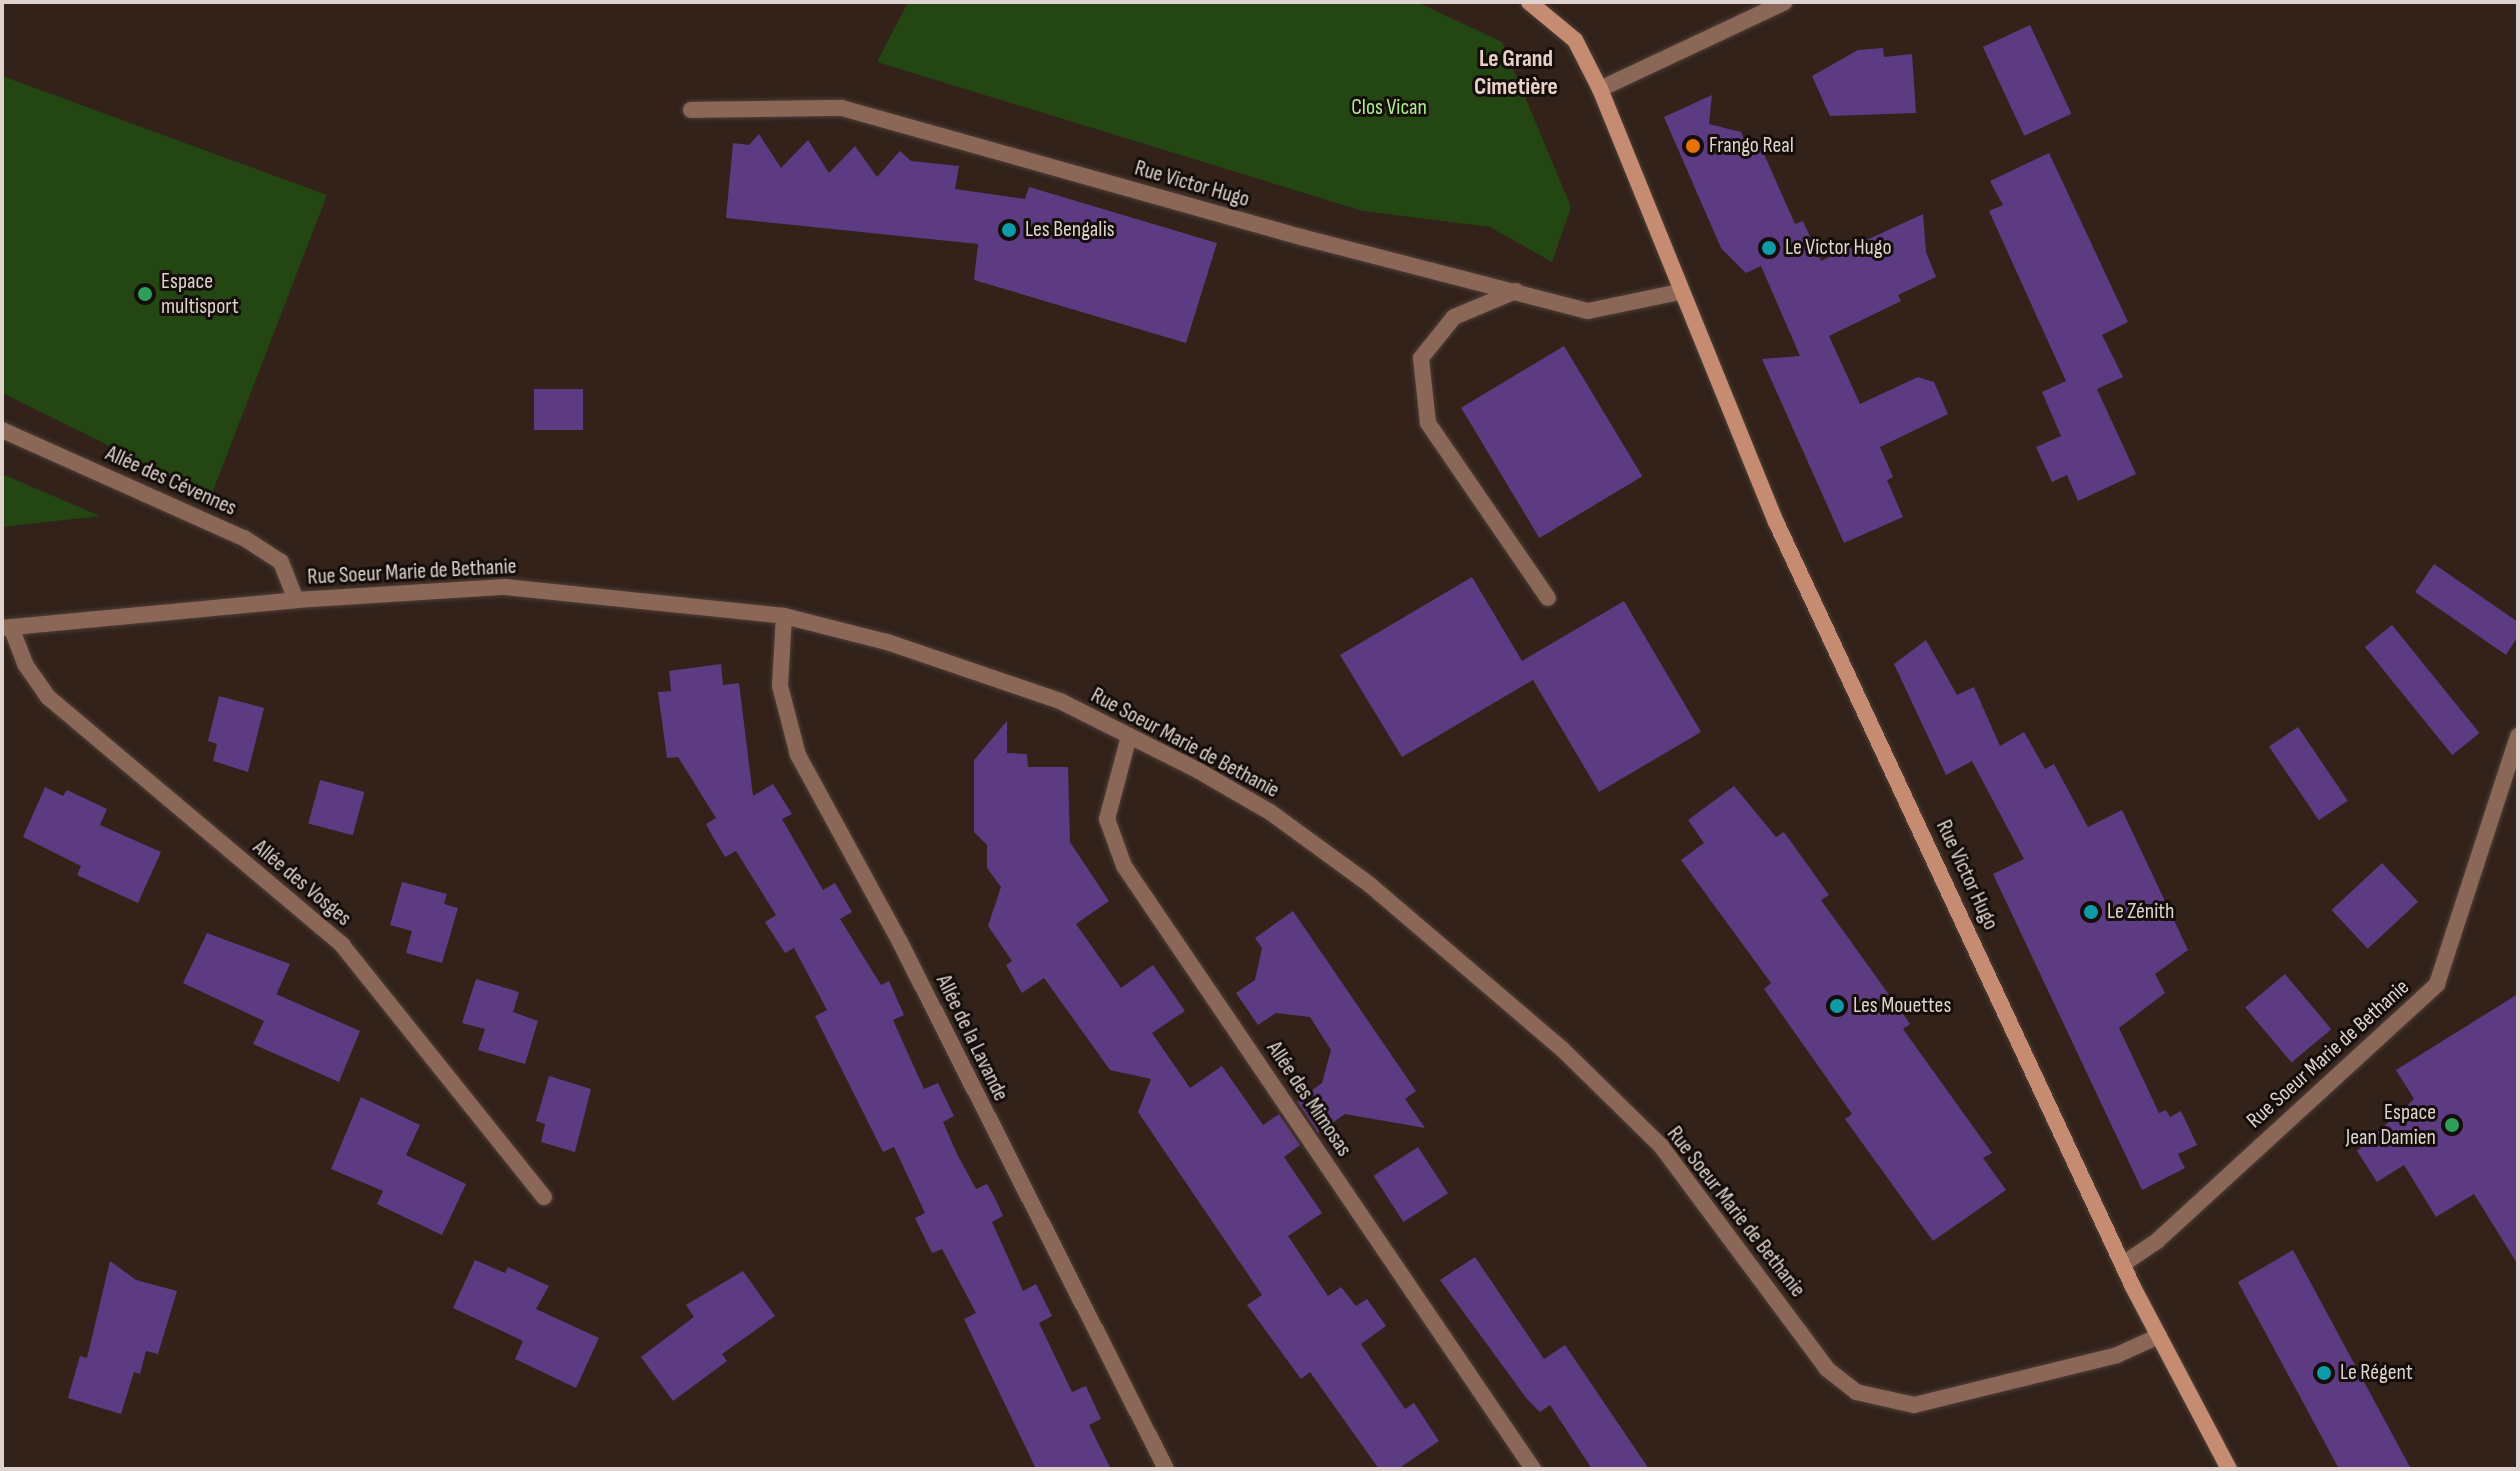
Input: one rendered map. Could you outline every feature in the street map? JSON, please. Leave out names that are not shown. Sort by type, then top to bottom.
[{"type":"main road","name":"Rue Victor Hugo","points":[[1530,2],[1575,40],[1600,89],[1776,522],[2123,1264],[2229,1469]]},
{"type":"street","points":[[1600,89],[1785,2]]},
{"type":"street","name":"Rue Victor Hugo","points":[[691,110],[842,108],[1315,241],[1588,311],[1680,292]]},
{"type":"street","points":[[1516,291],[1454,317],[1421,358],[1428,423],[1548,598]]},
{"type":"street","name":"Allée des Cévennes","points":[[2,430],[244,538],[281,562],[296,600]]},
{"type":"street","name":"Rue Soeur Marie de Bethanie","points":[[7,627],[296,600],[505,587],[784,616],[987,676],[1060,701],[1270,812],[1370,885],[1562,1049],[1661,1146],[1827,1369],[1856,1392],[1914,1405],[2117,1355],[2159,1336]]},
{"type":"street","name":"Allée de la Lavande","points":[[784,616],[780,686],[798,755],[900,942],[1166,1469]]},
{"type":"street","name":"Allée des Vosges","points":[[7,627],[25,664],[48,697],[342,945],[544,1197]]},
{"type":"street","name":"Allée des Mimosas","points":[[1129,736],[1107,819],[1124,866],[1533,1469]]},
{"type":"street","name":"Rue Soeur Marie de Bethanie","points":[[2123,1264],[2157,1241],[2437,984],[2518,736]]},
{"type":"green space","name":"Clos Vican","points":[[908,2],[1417,2],[1502,42],[1571,207],[1552,262],[1490,227],[1363,211],[877,62]]},
{"type":"green space","name":"Espace multisport","points":[[2,76],[327,195],[211,496],[2,393]]},
{"type":"green space","points":[[2,474],[100,516],[2,527]]},
{"type":"building","points":[[2030,25],[2071,114],[2024,136],[1983,47]]},
{"type":"building","points":[[1883,48],[1884,57],[1912,54],[1916,113],[1830,116],[1812,76],[1858,50]]},
{"type":"building","points":[[1712,95],[1709,124],[1741,132],[1749,150],[1760,145],[1795,224],[1803,221],[1821,261],[1923,214],[1926,252],[1936,277],[1898,295],[1901,301],[1829,336],[1860,404],[1918,377],[1934,382],[1948,414],[1880,447],[1893,477],[1887,480],[1903,517],[1844,543],[1762,359],[1800,356],[1761,266],[1746,273],[1721,248],[1664,117]]},
{"type":"building","name":"Les Bengalis","points":[[759,134],[781,168],[808,140],[829,173],[855,146],[877,177],[900,151],[911,161],[959,166],[955,189],[1025,199],[1029,187],[1217,243],[1186,343],[974,280],[978,244],[726,218],[733,143],[749,145]]},
{"type":"building","points":[[2049,153],[2128,322],[2102,335],[2123,377],[2097,389],[2136,474],[2078,501],[2067,475],[2052,482],[2036,447],[2061,436],[2042,392],[2066,381],[1989,211],[2003,205],[1990,181]]},
{"type":"building","points":[[1564,346],[1642,476],[1539,538],[1461,408]]},
{"type":"building","points":[[534,389],[583,389],[583,430],[534,430]]},
{"type":"building","points":[[2434,564],[2518,622],[2518,636],[2506,655],[2415,592]]},
{"type":"building","points":[[1472,577],[1522,661],[1624,601],[1701,732],[1599,792],[1533,680],[1402,757],[1340,655]]},
{"type":"building","points":[[2392,625],[2479,733],[2452,755],[2365,647]]},
{"type":"building","points":[[1926,640],[1957,695],[1974,687],[2000,746],[2024,732],[2045,769],[2054,764],[2088,827],[2122,810],[2188,950],[2155,974],[2165,993],[2119,1028],[2159,1113],[2166,1110],[2170,1117],[2181,1111],[2197,1145],[2178,1154],[2185,1168],[2142,1190],[1993,874],[2024,859],[1972,761],[1946,775],[1894,664]]},
{"type":"building","points":[[721,664],[723,685],[739,683],[753,796],[773,784],[792,814],[782,819],[823,890],[835,883],[852,912],[840,919],[881,985],[889,981],[904,1015],[893,1020],[924,1089],[938,1083],[954,1116],[943,1122],[957,1154],[976,1189],[987,1184],[996,1200],[1003,1216],[992,1222],[1023,1291],[1036,1284],[1052,1316],[1039,1323],[1072,1392],[1086,1386],[1101,1419],[1089,1425],[1111,1469],[1036,1469],[964,1319],[976,1313],[942,1249],[932,1253],[915,1218],[925,1213],[894,1147],[883,1152],[815,1016],[827,1010],[794,948],[785,953],[765,922],[776,915],[736,851],[725,857],[713,837],[706,824],[716,818],[678,757],[667,758],[658,692],[671,691],[669,671]]},
{"type":"building","points":[[219,696],[264,708],[248,772],[213,761],[217,744],[208,741]]},
{"type":"building","points":[[1007,721],[1007,753],[1027,754],[1028,767],[1068,767],[1070,842],[1109,901],[1076,924],[1121,988],[1153,965],[1185,1011],[1152,1033],[1190,1088],[1222,1066],[1263,1125],[1279,1114],[1300,1145],[1284,1157],[1322,1213],[1288,1236],[1328,1296],[1341,1287],[1356,1306],[1367,1299],[1386,1326],[1361,1344],[1405,1409],[1414,1403],[1439,1441],[1398,1469],[1379,1469],[1310,1372],[1301,1379],[1247,1305],[1262,1295],[1138,1112],[1151,1079],[1110,1070],[1044,978],[1022,993],[1006,965],[1012,961],[988,926],[1001,887],[987,868],[987,845],[974,832],[974,760]]},
{"type":"building","points":[[2298,727],[2348,801],[2319,820],[2269,747]]},
{"type":"building","points":[[320,780],[364,792],[353,835],[308,823]]},
{"type":"building","name":"Les Mouettes","points":[[1734,786],[1776,837],[1784,832],[1829,895],[1821,900],[1910,1024],[1903,1029],[1992,1153],[1983,1158],[2006,1190],[1933,1241],[1845,1119],[1852,1114],[1764,989],[1771,983],[1681,860],[1704,843],[1688,820]]},
{"type":"building","points":[[45,787],[63,796],[67,790],[107,809],[100,825],[161,852],[138,903],[77,875],[81,866],[23,837]]},
{"type":"building","points":[[2382,863],[2418,902],[2368,949],[2332,910]]},
{"type":"building","points":[[402,882],[447,894],[444,904],[458,908],[442,963],[406,953],[412,931],[390,925]]},
{"type":"building","points":[[1293,911],[1416,1091],[1405,1099],[1425,1128],[1345,1114],[1318,1133],[1297,1101],[1322,1083],[1331,1050],[1310,1017],[1276,1013],[1258,1025],[1236,993],[1255,980],[1262,948],[1255,938]]},
{"type":"building","points":[[207,933],[290,964],[276,994],[360,1031],[339,1082],[253,1044],[264,1021],[183,983]]},
{"type":"building","points":[[2285,974],[2331,1029],[2291,1063],[2245,1007]]},
{"type":"building","points":[[476,979],[519,992],[513,1012],[538,1021],[525,1064],[478,1050],[485,1029],[462,1023]]},
{"type":"building","name":"Espace Jean Damien","points":[[2518,994],[2518,1265],[2474,1194],[2436,1217],[2404,1165],[2377,1182],[2357,1151],[2414,1099],[2396,1070]]},
{"type":"building","points":[[549,1076],[591,1089],[575,1152],[541,1142],[545,1124],[536,1121]]},
{"type":"building","points":[[361,1097],[420,1125],[406,1155],[466,1184],[442,1235],[377,1204],[383,1191],[331,1169]]},
{"type":"building","points":[[1418,1147],[1448,1193],[1404,1222],[1374,1176]]},
{"type":"building","name":"Le Régent","points":[[2293,1250],[2411,1469],[2339,1469],[2238,1282]]},
{"type":"building","points":[[1475,1257],[1544,1359],[1565,1345],[1649,1469],[1592,1469],[1550,1405],[1540,1412],[1527,1399],[1440,1280]]},
{"type":"building","points":[[475,1260],[505,1273],[508,1267],[549,1286],[536,1309],[599,1338],[576,1388],[515,1359],[523,1341],[453,1308]]},
{"type":"building","points":[[110,1261],[136,1280],[177,1291],[158,1354],[146,1351],[140,1374],[134,1372],[121,1414],[68,1398],[80,1356],[87,1358]]},
{"type":"building","points":[[743,1271],[775,1316],[722,1354],[727,1361],[673,1401],[641,1357],[694,1317],[686,1305]]},
{"type":"place","name":"Frango Real","points":[[1693,146]]},
{"type":"place","name":"Les Bengalis","points":[[1009,230]]},
{"type":"place","name":"Le Victor Hugo","points":[[1769,248]]},
{"type":"place","name":"Espace multisport","points":[[145,294]]},
{"type":"place","name":"Le Zénith","points":[[2091,912]]},
{"type":"place","name":"Les Mouettes","points":[[1837,1006]]},
{"type":"place","name":"Espace Jean Damien","points":[[2452,1125]]},
{"type":"place","name":"Le Régent","points":[[2324,1373]]},
{"type":"district","name":"Le Grand Cimetière","points":[[1516,73]]}]
